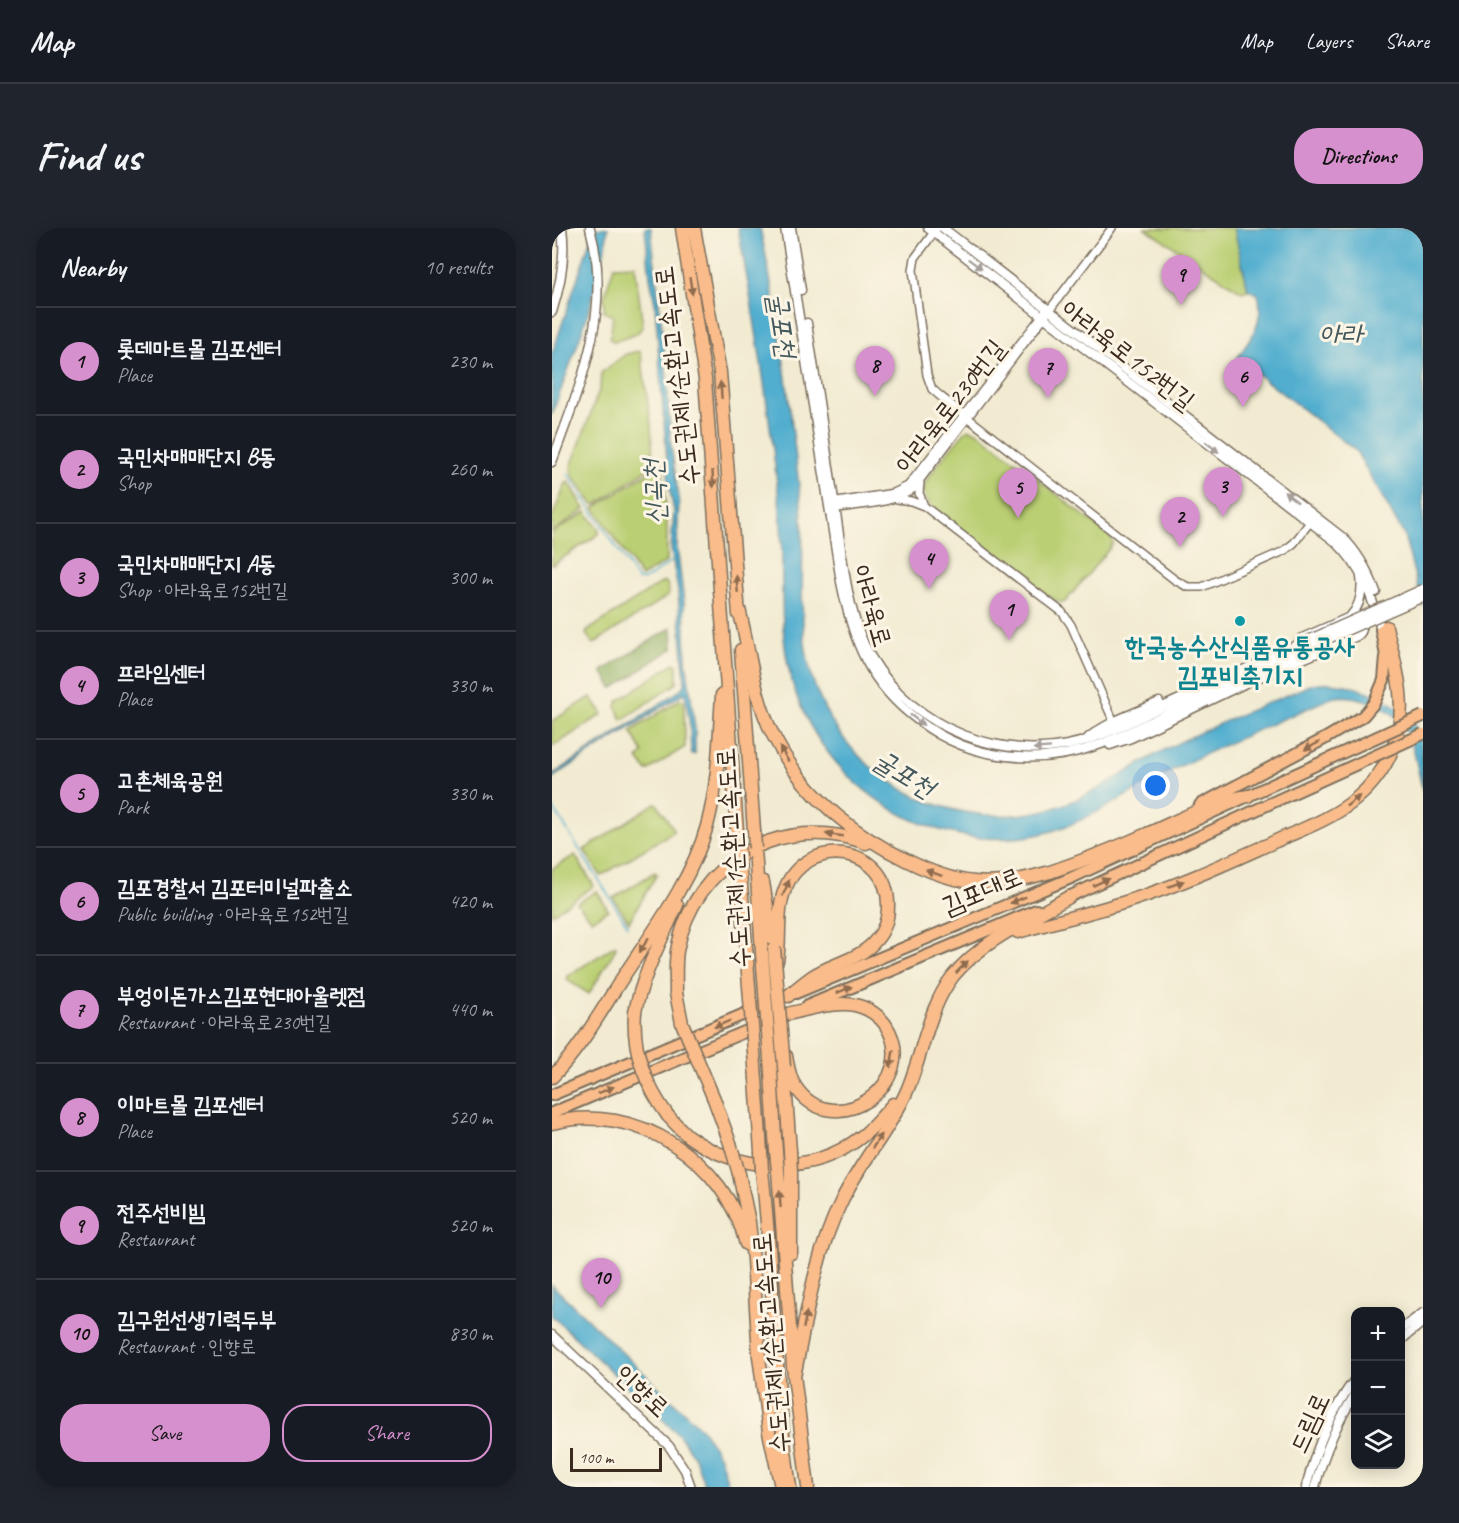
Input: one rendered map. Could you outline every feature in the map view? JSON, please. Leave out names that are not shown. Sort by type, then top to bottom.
[{"type":"highway","name":"수도권제1순환고속도로","points":[[682,228],[705,379],[762,1171],[768,1221],[775,1358],[790,1487]]},
{"type":"highway","name":"수도권제1순환고속도로","points":[[694,228],[720,372],[755,848],[772,949],[771,1072],[776,1152],[785,1171],[790,1332],[808,1487]]},
{"type":"highway","points":[[739,609],[760,703],[773,735],[797,775],[832,812],[858,833],[890,852],[930,871],[953,879],[995,883],[1023,880],[1053,871],[1145,835],[1227,800],[1248,796]]},
{"type":"highway","points":[[1000,937],[1164,889],[1209,871],[1337,812],[1365,791],[1379,774],[1392,750],[1400,725],[1401,699],[1397,675],[1383,628]]},
{"type":"highway","points":[[725,652],[717,784],[700,846],[688,879],[648,967],[635,1012],[635,1039],[643,1071],[659,1104],[687,1135],[729,1157],[770,1166],[805,1163],[833,1154],[861,1137],[893,1104],[916,1069]]},
{"type":"highway","points":[[781,1487],[769,1432],[759,1356],[749,1222],[730,1143],[682,1023],[676,993],[677,952],[688,916],[705,888],[717,874],[743,853],[786,836],[821,833],[841,835],[890,852]]},
{"type":"highway","points":[[552,1077],[576,1050],[624,976],[684,879],[700,846]]},
{"type":"highway","points":[[785,1171],[790,1151],[786,1066],[776,965],[772,949],[785,888],[799,867],[810,859],[832,853],[845,854],[867,862],[881,877],[888,897],[887,920],[877,940],[854,957],[813,975],[788,996]]},
{"type":"highway","points":[[794,1377],[814,1276],[828,1230],[842,1199],[900,1104],[916,1069],[928,1026],[945,989],[954,976],[976,954],[1000,937],[1069,897]]},
{"type":"highway","points":[[786,1066],[795,1086],[803,1096],[822,1107],[842,1110],[856,1107],[879,1092],[888,1077],[894,1050],[886,1026],[875,1014],[861,1006],[844,1004],[787,1014]]},
{"type":"highway","points":[[552,1123],[583,1119],[620,1122],[656,1134],[686,1152],[711,1175],[737,1217],[744,1236],[754,1281]]},
{"type":"main road","points":[[1071,878],[1108,854],[1326,738],[1362,716],[1381,689],[1386,664],[1383,628]]},
{"type":"main road","name":"김포대로","points":[[552,1095],[1071,878],[1423,716]]},
{"type":"main road","name":"김포대로","points":[[552,1113],[1069,897],[1423,734]]},
{"type":"street","points":[[552,312],[560,287],[562,271],[562,228]]},
{"type":"street","points":[[552,462],[588,357],[598,310],[597,258],[590,228]]},
{"type":"street","name":"아라육로","points":[[785,228],[832,506]]},
{"type":"street","name":"아라육로","points":[[791,228],[841,582],[854,638],[871,671],[897,704],[935,732],[955,742],[986,752],[1017,757],[1050,757],[1087,744],[1102,744],[1423,589]]},
{"type":"street","name":"아라육로152번길","points":[[943,228],[1347,541],[1369,574],[1383,628]]},
{"type":"street","name":"아라육로230번길","points":[[832,506],[894,493],[908,486],[966,416],[1112,228]]},
{"type":"street","points":[[933,229],[915,258],[913,270],[927,375],[932,388],[1175,580],[1188,587],[1202,587],[1284,551],[1294,543],[1310,522]]},
{"type":"street","name":"아라육로152번길","points":[[933,229],[1341,547],[1359,570],[1383,628]]},
{"type":"street","name":"아라육로230번길","points":[[832,506],[893,499],[908,493],[920,482],[966,416]]},
{"type":"street","points":[[920,482],[919,494],[924,506]]},
{"type":"street","points":[[893,499],[912,501],[924,506],[1066,616],[1114,722]]},
{"type":"street","points":[[1344,619],[1353,617],[1358,619],[1362,625],[1361,632],[1248,682],[1131,738],[1102,748],[1087,744],[1097,731],[1114,722],[1344,619],[1353,613],[1359,601],[1362,589],[1359,570]]},
{"type":"street","name":"아라육로","points":[[1310,643],[1423,597]]},
{"type":"street","points":[[1405,1327],[1423,1312]]},
{"type":"street","points":[[1405,1338],[1423,1322]]},
{"type":"street","name":"인향로","points":[[554,1339],[669,1446],[685,1470],[692,1487]]},
{"type":"street","name":"드림로","points":[[1306,1487],[1325,1429],[1351,1386]]},
{"type":"street","name":"드림로","points":[[1315,1487],[1332,1436],[1351,1402]]},
{"type":"green space","points":[[1145,228],[1234,228],[1248,290],[1242,292]]},
{"type":"green space","points":[[635,265],[643,327],[636,334],[614,342],[610,339],[613,316],[604,312],[604,297],[614,266]]},
{"type":"green space","points":[[639,351],[651,424],[653,465],[597,504],[593,504],[572,475],[571,467],[600,388],[601,373],[626,354]]},
{"type":"green space","points":[[968,429],[978,432],[1111,537],[1113,543],[1109,549],[1065,602],[1058,602],[1051,598],[933,507],[926,498],[924,486],[926,482]]},
{"type":"green space","points":[[662,463],[667,516],[667,559],[666,562],[641,577],[594,508]]},
{"type":"green space","points":[[569,482],[585,509],[552,532],[552,518],[566,483]]},
{"type":"green space","points":[[586,512],[599,530],[599,534],[552,565],[552,533]]},
{"type":"green space","points":[[664,581],[667,583],[668,596],[593,644],[586,634],[587,631]]},
{"type":"green space","points":[[672,627],[673,648],[612,688],[602,671]]},
{"type":"green space","points":[[674,663],[677,665],[677,683],[622,720],[616,707],[618,701]]},
{"type":"green space","points":[[591,697],[603,714],[552,747],[552,721]]},
{"type":"green space","points":[[681,699],[684,701],[685,747],[647,771],[638,759],[643,753],[631,731]]},
{"type":"green space","points":[[655,803],[673,828],[673,832],[601,876],[584,850]]},
{"type":"green space","points":[[575,855],[594,886],[552,914],[552,869]]},
{"type":"green space","points":[[655,872],[657,874],[629,922],[613,898]]},
{"type":"green space","points":[[597,891],[608,910],[592,920],[577,903]]},
{"type":"green space","points":[[616,946],[615,950],[589,994],[567,980],[568,976]]},
{"type":"water","points":[[592,228],[608,228],[599,276],[552,415],[552,354],[589,244]]},
{"type":"water","points":[[645,228],[651,228],[666,367],[671,445],[679,501],[677,547],[684,602],[686,660],[695,728],[695,754],[691,754],[685,692],[552,778],[552,775],[679,691],[685,684],[678,591],[671,549],[674,511],[669,487],[655,304]]},
{"type":"water","points":[[738,228],[760,228],[779,331],[801,504],[802,602],[808,661],[820,699],[839,732],[864,761],[894,784],[928,801],[965,812],[1003,815],[1042,811],[1090,793],[1164,750],[1219,724],[1313,684],[1327,683],[1359,688],[1375,695],[1390,703],[1413,724],[1420,736],[1423,792],[1411,744],[1399,721],[1382,707],[1348,697],[1328,699],[1230,742],[1157,778],[1079,821],[1045,833],[1002,839],[959,835],[919,822],[882,803],[849,776],[822,744],[801,706],[788,665],[783,624],[779,500],[761,364]]},
{"type":"water","name":"아라","points":[[1234,228],[1423,228],[1423,607],[1404,535],[1356,451],[1237,358],[1256,329],[1260,304],[1258,294],[1248,290]]},
{"type":"water","points":[[552,1285],[703,1430],[720,1457],[729,1487],[705,1487],[695,1458],[679,1435],[552,1316]]},
{"type":"waterway","points":[[568,474],[638,580],[645,580],[672,561]]},
{"type":"waterway","points":[[552,806],[628,926]]},
{"type":"place","name":"전주선비빔","points":[[1181,305]]},
{"type":"place","name":"이마트몰 김포센터","points":[[875,396]]},
{"type":"place","name":"부엉이돈가스김포현대아울렛점","points":[[1048,398]]},
{"type":"place","name":"김포경찰서 김포터미널파출소","points":[[1243,407]]},
{"type":"place","name":"국민차매매단지 A동","points":[[1223,517]]},
{"type":"place","name":"고촌체육공원","points":[[1018,518]]},
{"type":"place","name":"국민차매매단지 B동","points":[[1180,547]]},
{"type":"place","name":"프라임센터","points":[[929,589]]},
{"type":"place","name":"한국농수산식품유통공사 김포비축기지","points":[[1240,621]]},
{"type":"place","name":"롯데마트몰 김포센터","points":[[1009,640]]},
{"type":"place","name":"김구원선생기력두부","points":[[601,1308]]},
{"type":"water label","name":"굴포천","points":[[782,325]]},
{"type":"water label","name":"신곡천","points":[[654,492]]},
{"type":"water label","name":"굴포천","points":[[904,774]]}]
